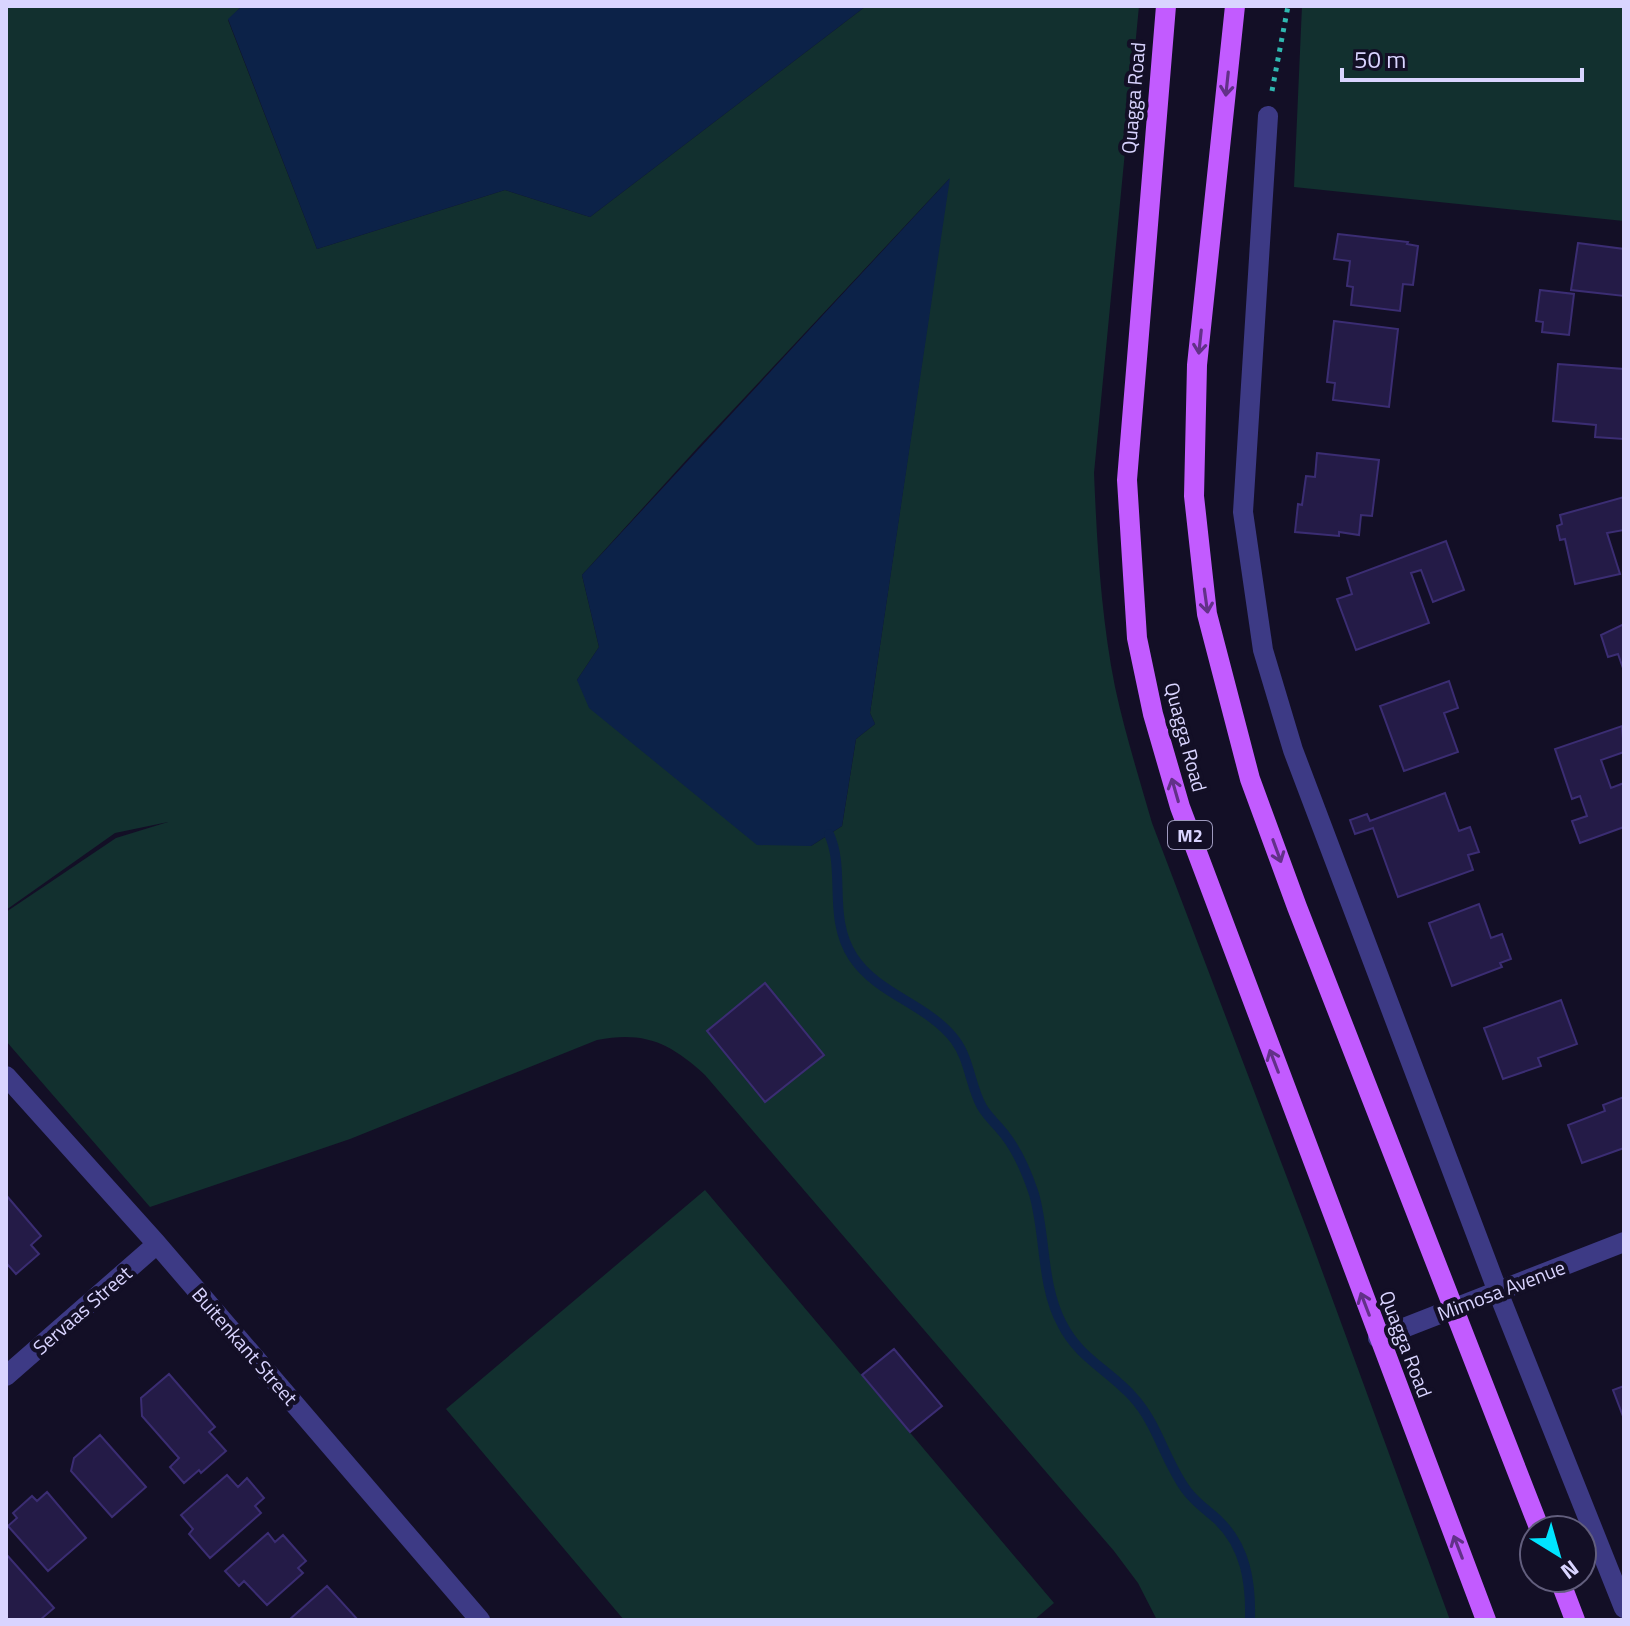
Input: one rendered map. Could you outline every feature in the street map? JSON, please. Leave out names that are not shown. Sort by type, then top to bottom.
[{"type":"main road","name":"Quagga Road","points":[[1166,6],[1127,480],[1137,638],[1153,714],[1180,807],[1486,1620]]},
{"type":"main road","points":[[1235,6],[1197,365],[1194,496],[1207,614],[1250,779],[1534,1514]]},
{"type":"main road","points":[[1565,1594],[1575,1620]]},
{"type":"street","points":[[1268,116],[1243,512],[1263,650],[1293,750],[1498,1292],[1624,1608]]},
{"type":"street","name":"Buitenkant Street","points":[[6,1076],[157,1244],[480,1620]]},
{"type":"street","name":"Mimosa Avenue","points":[[1378,1338],[1624,1242]]},
{"type":"street","name":"Servaas Street","points":[[6,1376],[157,1244]]},
{"type":"path","points":[[1268,116],[1288,6]]},
{"type":"green space","points":[[6,6],[242,6],[228,20],[317,249],[505,190],[590,217],[866,6],[1139,6],[1094,473],[1103,607],[1115,687],[1152,823],[1310,1238],[1450,1620],[1157,1620],[1138,1583],[1114,1551],[705,1075],[680,1055],[656,1042],[629,1037],[597,1040],[350,1139],[150,1207],[6,1041],[6,912],[116,838],[168,822],[115,833],[6,910]],"holes":[[[949,179],[870,713],[875,724],[856,739],[842,826],[811,846],[577,680],[599,647],[582,575]]]},
{"type":"green space","points":[[1302,6],[1624,6],[1624,221],[1294,187]]},
{"type":"green space","points":[[705,1190],[1054,1603],[1034,1620],[624,1620],[446,1409]]},
{"type":"water","points":[[242,6],[866,6],[590,217],[505,190],[317,249],[228,19]]},
{"type":"water","points":[[950,178],[870,713],[875,724],[856,739],[842,826],[811,846],[757,845],[589,708],[577,680],[599,647],[582,575]]},
{"type":"building","points":[[1338,234],[1408,242],[1418,246],[1413,285],[1403,284],[1400,311],[1351,305],[1353,287],[1347,286],[1350,261],[1334,259]]},
{"type":"building","points":[[1578,243],[1624,249],[1624,296],[1571,290]]},
{"type":"building","points":[[1540,290],[1574,294],[1569,335],[1542,332],[1543,322],[1536,321]]},
{"type":"building","points":[[1334,321],[1398,329],[1389,407],[1333,400],[1335,383],[1327,382]]},
{"type":"building","points":[[1558,364],[1624,369],[1624,439],[1595,437],[1596,425],[1553,421]]},
{"type":"building","points":[[1317,453],[1379,460],[1372,516],[1361,515],[1359,535],[1295,532],[1298,504],[1302,505],[1306,476],[1315,477]]},
{"type":"building","points":[[1624,497],[1624,530],[1607,533],[1620,574],[1575,584],[1565,539],[1560,540],[1557,526],[1562,524],[1560,515]]},
{"type":"building","points":[[1446,541],[1464,590],[1433,602],[1421,570],[1411,573],[1429,623],[1356,650],[1337,599],[1352,594],[1347,578]]},
{"type":"building","points":[[1624,624],[1624,671],[1618,654],[1608,657],[1601,635]]},
{"type":"building","points":[[1449,681],[1458,708],[1444,713],[1458,752],[1404,771],[1380,706]]},
{"type":"building","points":[[1622,726],[1624,752],[1601,760],[1611,788],[1624,783],[1624,827],[1580,843],[1572,821],[1587,816],[1580,796],[1572,799],[1555,749]]},
{"type":"building","points":[[1445,793],[1459,831],[1470,827],[1479,852],[1468,855],[1473,870],[1398,897],[1373,828],[1355,834],[1350,820],[1367,814],[1370,821]]},
{"type":"building","points":[[1479,904],[1491,938],[1502,934],[1511,959],[1500,963],[1502,967],[1452,986],[1429,923]]},
{"type":"building","points":[[765,983],[824,1055],[765,1102],[707,1031]]},
{"type":"building","points":[[1561,1000],[1577,1044],[1538,1058],[1541,1066],[1503,1079],[1484,1028]]},
{"type":"building","points":[[1624,1097],[1624,1148],[1582,1163],[1568,1125],[1605,1111],[1603,1105]]},
{"type":"building","points":[[6,1195],[41,1236],[31,1245],[39,1254],[16,1274],[8,1265],[6,1267]]},
{"type":"building","points":[[894,1349],[942,1406],[910,1432],[862,1375]]},
{"type":"building","points":[[169,1374],[215,1427],[209,1432],[226,1451],[184,1483],[170,1467],[179,1458],[142,1416],[141,1398]]},
{"type":"building","points":[[1624,1386],[1624,1419],[1613,1390]]},
{"type":"building","points":[[100,1435],[146,1487],[112,1517],[71,1471],[74,1458]]},
{"type":"building","points":[[227,1475],[238,1487],[247,1478],[264,1498],[255,1506],[261,1513],[210,1558],[189,1534],[193,1529],[181,1515]]},
{"type":"building","points":[[47,1492],[86,1538],[48,1571],[8,1526],[17,1518],[13,1513],[32,1496],[37,1501]]},
{"type":"building","points":[[268,1533],[275,1542],[283,1535],[306,1561],[298,1568],[303,1573],[267,1605],[244,1581],[239,1586],[225,1571]]},
{"type":"building","points":[[6,1554],[54,1608],[40,1620],[6,1620]]},
{"type":"building","points":[[327,1586],[358,1620],[289,1620]]},
{"type":"waterway","points":[[829,834],[836,863],[841,926],[853,957],[876,981],[944,1028],[960,1048],[982,1107],[1010,1142],[1034,1194],[1050,1293],[1062,1324],[1077,1346],[1142,1408],[1187,1491],[1218,1520],[1235,1542],[1248,1579],[1250,1620]]}]
